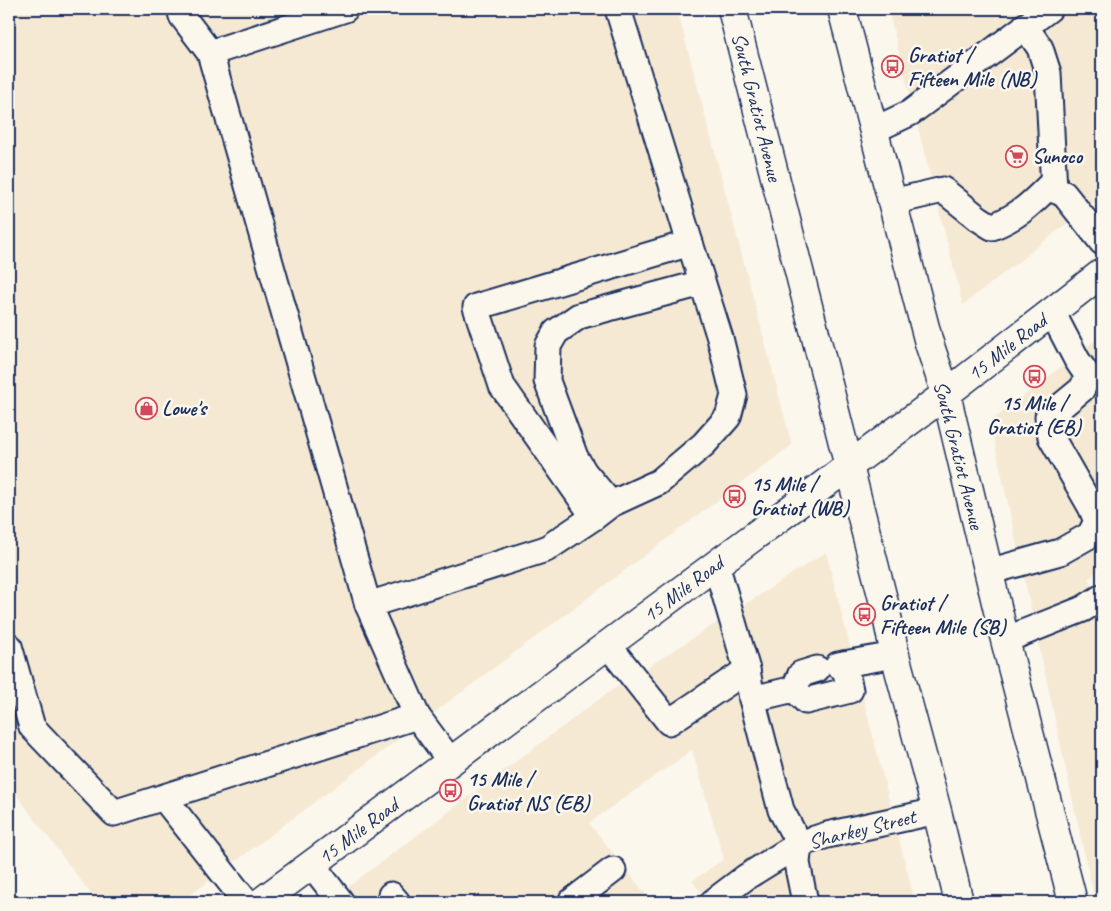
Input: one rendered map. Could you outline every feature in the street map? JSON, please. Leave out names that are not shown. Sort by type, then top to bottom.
[{"type":"main road","name":"South Gratiot Avenue","points":[[732,9],[959,902]]},
{"type":"main road","name":"South Gratiot Avenue","points":[[842,9],[929,343],[946,394],[1004,640],[1073,902]]},
{"type":"main road","name":"15 Mile Road","points":[[261,902],[946,394],[1102,273]]},
{"type":"street","points":[[180,9],[182,16],[210,53],[368,605],[417,716],[451,762]]},
{"type":"street","points":[[210,53],[345,9]]},
{"type":"street","points":[[368,605],[546,549],[603,510],[659,482],[704,444],[728,417],[734,395],[720,338],[618,9]]},
{"type":"street","points":[[874,130],[910,113],[1049,9]]},
{"type":"street","points":[[1025,26],[1040,48],[1048,73],[1054,190]]},
{"type":"street","points":[[892,202],[944,190],[992,227],[1012,219],[1048,188],[1064,194],[1102,242]]},
{"type":"street","points":[[603,510],[502,386],[476,307],[690,243]]},
{"type":"street","points":[[603,510],[575,458],[547,381],[548,346],[556,332],[579,316],[702,283]]},
{"type":"street","points":[[988,572],[1060,552],[1090,535],[1097,521],[1092,507],[1051,437],[1048,417],[1082,390],[1088,376],[1077,360],[1052,312]]},
{"type":"street","points":[[716,564],[747,670],[752,699],[781,810],[799,844],[797,863],[805,902]]},
{"type":"street","points":[[1004,640],[1083,609],[1102,597]]},
{"type":"street","points":[[608,645],[668,722],[747,670]]},
{"type":"street","points":[[9,646],[32,727],[114,814],[417,716]]},
{"type":"street","points":[[794,689],[801,674],[895,654]]},
{"type":"street","points":[[794,689],[806,701],[850,690],[833,666]]},
{"type":"street","points":[[752,699],[794,689]]},
{"type":"street","points":[[164,798],[246,902]]},
{"type":"street","name":"Sharkey Street","points":[[714,902],[746,877],[799,844],[827,835],[937,811]]},
{"type":"street","points":[[312,865],[341,902]]},
{"type":"street","points":[[571,902],[614,870]]},
{"type":"shaded area","points":[[9,9],[677,9],[792,445],[181,902],[97,902],[9,785]]},
{"type":"shaded area","points":[[888,9],[1102,9],[1102,196],[963,305]]},
{"type":"shaded area","points":[[1102,335],[1102,568],[1088,579],[1102,596],[1102,902],[1095,902],[990,422]]},
{"type":"shaded area","points":[[826,552],[915,902],[708,902],[692,881],[724,859],[692,750],[589,823],[652,902],[328,902],[606,694]]},
{"type":"place","name":"Gratiot / Fifteen Mile (NB)","points":[[892,67]]},
{"type":"place","name":"Sunoco","points":[[1016,156]]},
{"type":"place","name":"15 Mile / Gratiot (EB)","points":[[1034,376]]},
{"type":"place","name":"Lowe's","points":[[146,408]]},
{"type":"place","name":"15 Mile / Gratiot (WB)","points":[[735,496]]},
{"type":"place","name":"Gratiot / Fifteen Mile (SB)","points":[[864,615]]},
{"type":"place","name":"15 Mile / Gratiot NS (EB)","points":[[451,791]]}]
